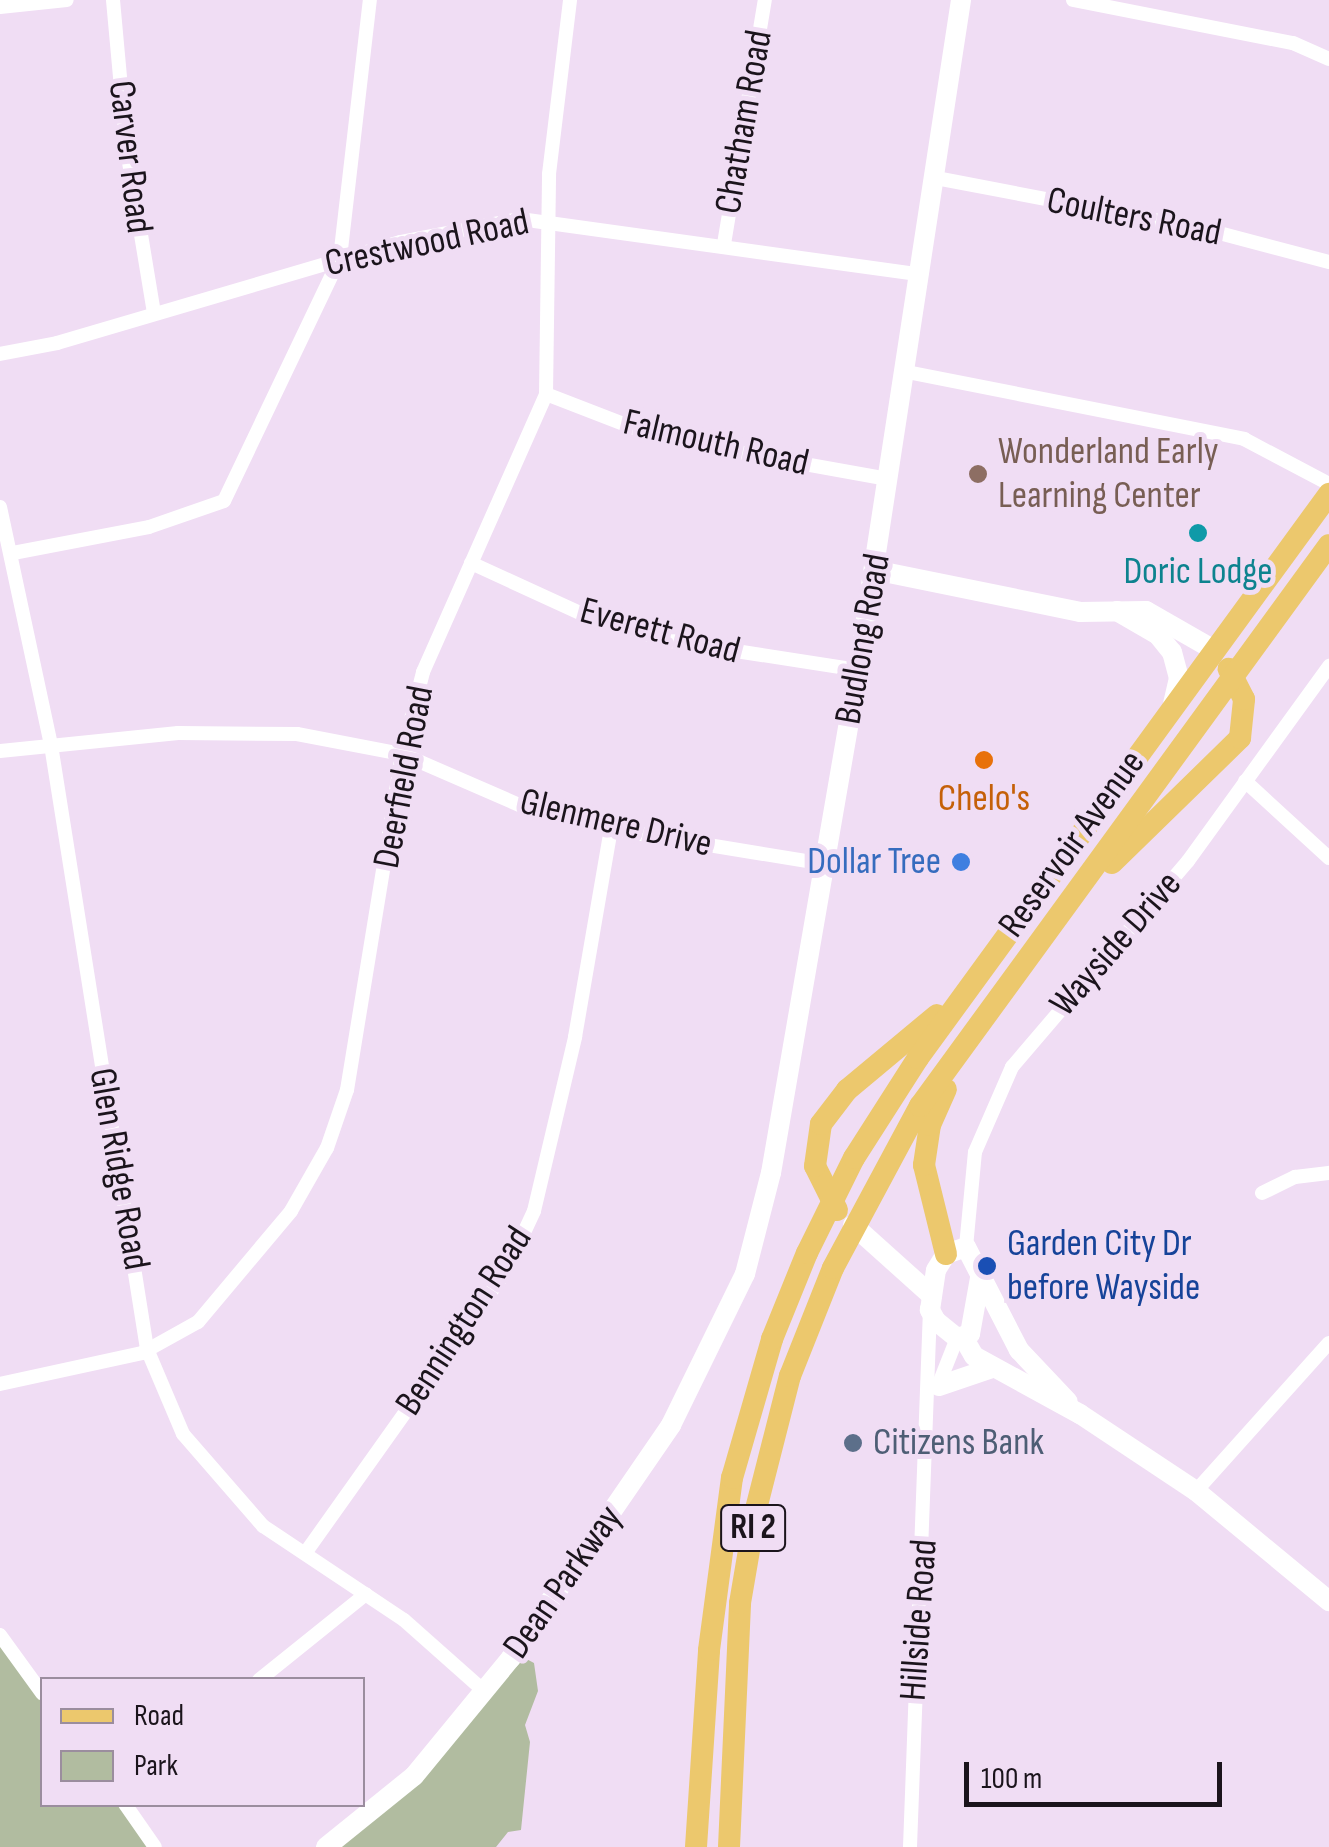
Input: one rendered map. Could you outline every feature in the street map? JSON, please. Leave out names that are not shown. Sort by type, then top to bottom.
[{"type":"main road","name":"Budlong Road","points":[[744,1274],[771,1173],[858,670],[962,0]]},
{"type":"main road","name":"Reservoir Avenue","points":[[831,1204],[892,1095],[1173,703],[1329,494]]},
{"type":"main road","name":"Reservoir Avenue","points":[[854,1225],[905,1129],[1329,545]]},
{"type":"main road","points":[[874,570],[1080,612],[1111,608],[1160,616],[1214,650],[1234,676],[1244,699],[1240,738],[1084,887]]},
{"type":"main road","points":[[1111,608],[1166,643],[1178,670],[1173,703]]},
{"type":"main road","points":[[966,990],[828,1112],[814,1156],[831,1204],[992,1368],[1080,1414],[1196,1491],[1329,1601]]},
{"type":"main road","points":[[962,1054],[930,1125],[924,1165],[956,1250],[980,1278],[1019,1350],[1080,1414]]},
{"type":"main road","name":"RI 2","points":[[696,1847],[709,1650],[732,1478],[772,1339],[831,1204]]},
{"type":"main road","name":"RI 2","points":[[729,1847],[740,1603],[756,1509],[790,1376],[854,1225]]},
{"type":"main road","points":[[931,1303],[956,1250]]},
{"type":"main road","name":"Dean Parkway","points":[[326,1847],[414,1776],[484,1691],[671,1425],[744,1274]]},
{"type":"main road","points":[[960,1338],[974,1320],[980,1278]]},
{"type":"main road","points":[[934,1389],[992,1368]]},
{"type":"street","points":[[0,7],[67,0]]},
{"type":"street","name":"Carver Road","points":[[113,0],[126,144],[154,313]]},
{"type":"street","points":[[13,553],[149,526],[224,500],[340,258],[370,0]]},
{"type":"street","name":"Deerfield Road","points":[[0,1384],[67,1374],[147,1350],[210,1308],[291,1211],[327,1148],[346,1090],[402,754],[423,672],[546,394],[548,218],[570,0]]},
{"type":"street","name":"Chatham Road","points":[[724,244],[765,0]]},
{"type":"street","points":[[1073,0],[1293,44],[1329,59]]},
{"type":"street","name":"Coulters Road","points":[[936,178],[1204,229],[1329,262]]},
{"type":"street","name":"Crestwood Road","points":[[0,354],[340,258],[472,226],[548,218],[922,274]]},
{"type":"street","points":[[907,372],[1244,439],[1329,484]]},
{"type":"street","name":"Falmouth Road","points":[[546,394],[660,438],[889,479]]},
{"type":"street","name":"Glen Ridge Road","points":[[0,507],[13,553],[51,745],[147,1350],[183,1434],[211,1472],[263,1526],[366,1594],[484,1691]]},
{"type":"street","name":"Everett Road","points":[[471,562],[586,616],[665,640],[858,670]]},
{"type":"street","name":"Wayside Drive","points":[[956,1250],[976,1152],[1006,1077],[1188,861],[1329,666]]},
{"type":"street","name":"Glenmere Drive","points":[[0,750],[240,731],[402,754],[526,808],[612,830],[824,864]]},
{"type":"street","points":[[1245,781],[1329,858]]},
{"type":"street","name":"Bennington Road","points":[[306,1552],[488,1297],[534,1211],[575,1038],[612,830]]},
{"type":"street","points":[[1262,1193],[1294,1177],[1329,1173]]},
{"type":"street","name":"Hillside Road","points":[[910,1847],[934,1389],[931,1303]]},
{"type":"street","name":"Hillside Road","points":[[934,1389],[960,1338]]},
{"type":"street","points":[[1196,1491],[1329,1343]]},
{"type":"street","points":[[263,1677],[366,1594]]},
{"type":"street","points":[[0,1635],[40,1690]]},
{"type":"street","points":[[126,1807],[156,1847]]},
{"type":"green space","points":[[0,1633],[40,1688],[40,1807],[126,1807],[156,1847],[0,1847]]},
{"type":"green space","points":[[517,1654],[534,1663],[538,1691],[525,1725],[530,1742],[521,1830],[508,1832],[496,1847],[325,1847],[359,1822]]},
{"type":"place","name":"Wonderland Early Learning Center","points":[[978,474]]},
{"type":"place","name":"Doric Lodge","points":[[1198,533]]},
{"type":"place","name":"Chelo's","points":[[984,760]]},
{"type":"place","name":"Dollar Tree","points":[[961,862]]},
{"type":"place","name":"Garden City Dr before Wayside","points":[[987,1266]]},
{"type":"place","name":"Citizens Bank","points":[[853,1443]]}]
